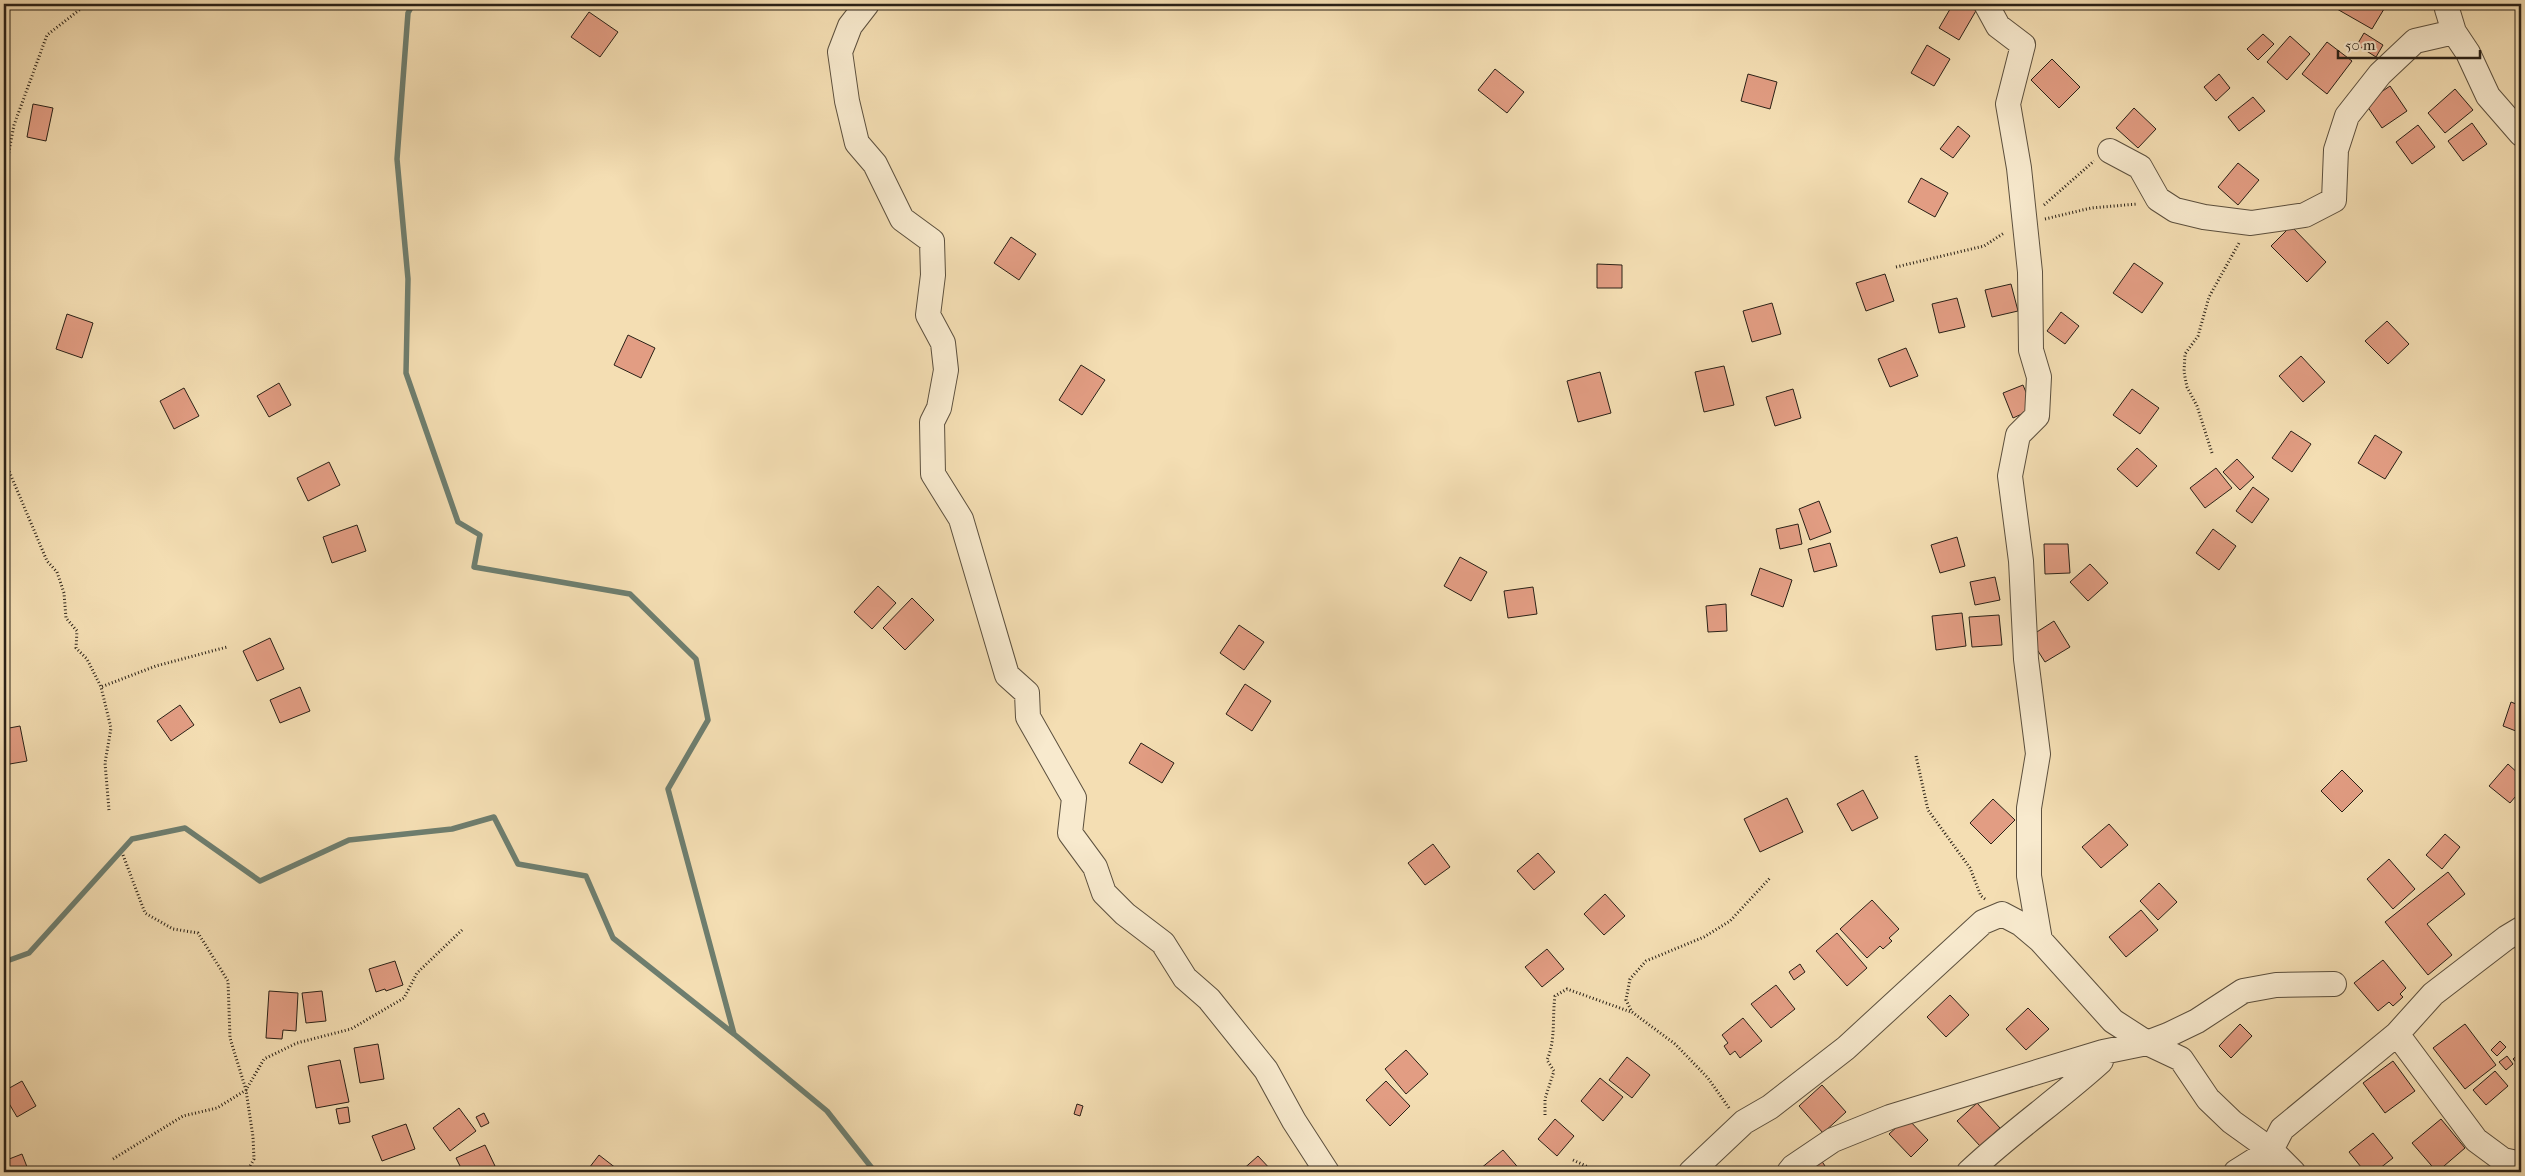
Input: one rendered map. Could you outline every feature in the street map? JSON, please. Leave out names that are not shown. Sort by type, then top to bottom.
[{"type":"street","points":[[867,4],[850,26],[840,52],[847,101],[857,143],[875,164],[902,219],[932,240],[933,275],[928,315],[943,343],[946,370],[939,408],[932,422],[933,474],[961,519],[1007,675],[1027,693],[1028,717],[1074,798],[1070,833],[1095,867],[1104,893],[1125,914],[1163,943],[1185,978],[1209,999],[1238,1034],[1266,1070],[1294,1121],[1327,1172]]},
{"type":"street","points":[[1986,4],[1998,26],[2023,45],[2008,104],[2019,168],[2030,272],[2032,350],[2039,378],[2037,416],[2018,435],[2010,476],[2021,562],[2026,658],[2038,754],[2029,808],[2029,876],[2040,940]]},
{"type":"street","points":[[2448,4],[2447,9],[2454,32],[2468,53],[2488,96],[2521,134]]},
{"type":"street","points":[[2110,151],[2140,167],[2158,199],[2176,210],[2204,217],[2251,223],[2304,215],[2334,200],[2336,150],[2347,116],[2380,74],[2415,41],[2454,32]]},
{"type":"street","points":[[1691,1172],[1744,1122],[1770,1107],[1846,1048],[1983,922],[2002,914],[2021,924],[2040,940],[2113,1021],[2147,1043],[2181,1059],[2208,1099],[2232,1122],[2271,1150],[2294,1172]]},
{"type":"street","points":[[2236,1172],[2271,1150],[2282,1129],[2397,1034],[2433,994],[2506,938],[2521,929]]},
{"type":"street","points":[[1789,1172],[1793,1167],[1833,1140],[1890,1117],[2103,1052],[2147,1043],[2197,1020],[2244,991],[2276,985],[2334,984]]},
{"type":"street","points":[[2397,1034],[2476,1140],[2503,1160],[2521,1164]]},
{"type":"street","points":[[1968,1172],[2004,1140],[2032,1121],[2101,1061],[2103,1052]]},
{"type":"path","points":[[4,177],[14,125],[47,36],[87,4]]},
{"type":"path","points":[[2024,220],[2051,218],[2066,213],[2119,207],[2158,199]]},
{"type":"path","points":[[2212,452],[2197,406],[2188,387],[2184,372],[2185,354],[2198,336],[2208,297],[2251,223]]},
{"type":"path","points":[[4,467],[9,471],[47,561],[56,572],[64,593],[66,618],[77,631],[76,648],[87,659],[101,687],[111,728],[105,763],[109,810]]},
{"type":"path","points":[[101,687],[156,666],[227,647]]},
{"type":"path","points":[[1916,756],[1928,810],[1970,868],[1981,896],[2002,914]]},
{"type":"path","points":[[123,855],[145,913],[173,929],[198,933],[228,981],[230,1038],[246,1090],[253,1137],[254,1159],[247,1172]]},
{"type":"path","points":[[1632,1012],[1626,1000],[1630,979],[1646,961],[1704,937],[1730,921],[1770,878]]},
{"type":"path","points":[[113,1159],[183,1116],[217,1108],[246,1090],[264,1059],[297,1043],[351,1029],[404,998],[417,973],[462,930]]},
{"type":"path","points":[[1545,1115],[1545,1099],[1554,1071],[1547,1060],[1554,1036],[1552,1017],[1555,996],[1567,989],[1632,1012],[1675,1044],[1708,1078],[1728,1107],[1744,1122]]},
{"type":"path","points":[[1573,1160],[1590,1168],[1619,1172]]},
{"type":"building","points":[[1953,4],[1968,4],[1977,9],[1959,40],[1939,28]]},
{"type":"building","points":[[2340,4],[2387,4],[2372,29],[2337,9]]},
{"type":"building","points":[[2507,4],[2521,4],[2521,13]]},
{"type":"building","points":[[589,12],[618,32],[600,57],[571,37]]},
{"type":"building","points":[[2364,33],[2383,45],[2376,57],[2357,45]]},
{"type":"building","points":[[2263,34],[2274,44],[2258,60],[2247,49]]},
{"type":"building","points":[[2290,36],[2310,54],[2287,80],[2267,62]]},
{"type":"building","points":[[2327,42],[2352,61],[2327,94],[2302,74]]},
{"type":"building","points":[[1927,45],[1950,59],[1934,86],[1911,73]]},
{"type":"building","points":[[2052,59],[2080,87],[2059,108],[2031,80]]},
{"type":"building","points":[[1495,69],[1524,92],[1507,113],[1478,90]]},
{"type":"building","points":[[1748,74],[1777,82],[1770,109],[1741,101]]},
{"type":"building","points":[[2219,74],[2230,88],[2216,101],[2204,87]]},
{"type":"building","points":[[2390,86],[2407,111],[2382,128],[2365,103]]},
{"type":"building","points":[[2455,89],[2473,110],[2445,133],[2428,113]]},
{"type":"building","points":[[2253,97],[2265,111],[2239,131],[2228,117]]},
{"type":"building","points":[[33,104],[53,108],[46,141],[27,137]]},
{"type":"building","points":[[2134,108],[2156,129],[2138,148],[2116,128]]},
{"type":"building","points":[[2472,123],[2487,144],[2463,161],[2448,141]]},
{"type":"building","points":[[2418,125],[2435,147],[2412,164],[2396,142]]},
{"type":"building","points":[[1958,126],[1970,136],[1953,158],[1940,149]]},
{"type":"building","points":[[2238,163],[2259,180],[2238,205],[2218,187]]},
{"type":"building","points":[[1921,178],[1948,193],[1935,217],[1908,202]]},
{"type":"building","points":[[2291,226],[2326,262],[2307,282],[2271,246]]},
{"type":"building","points":[[1011,237],[1036,254],[1019,280],[994,263]]},
{"type":"building","points":[[2134,263],[2163,283],[2142,313],[2113,293]]},
{"type":"building","points":[[1597,264],[1622,265],[1622,288],[1597,288]]},
{"type":"building","points":[[1885,274],[1894,301],[1866,311],[1856,283]]},
{"type":"building","points":[[2011,284],[2018,311],[1992,317],[1985,290]]},
{"type":"building","points":[[1957,298],[1965,327],[1939,333],[1932,304]]},
{"type":"building","points":[[1772,303],[1781,334],[1752,342],[1743,311]]},
{"type":"building","points":[[2061,312],[2079,326],[2065,344],[2047,331]]},
{"type":"building","points":[[67,314],[93,323],[82,358],[56,349]]},
{"type":"building","points":[[2387,321],[2409,344],[2388,364],[2365,341]]},
{"type":"building","points":[[628,335],[655,348],[641,378],[614,365]]},
{"type":"building","points":[[1906,348],[1918,376],[1890,387],[1878,359]]},
{"type":"building","points":[[2301,356],[2325,382],[2303,402],[2279,376]]},
{"type":"building","points":[[1081,365],[1105,380],[1082,415],[1059,400]]},
{"type":"building","points":[[1724,366],[1734,405],[1704,412],[1695,372]]},
{"type":"building","points":[[1600,372],[1611,413],[1578,422],[1567,381]]},
{"type":"building","points":[[279,383],[291,405],[269,417],[257,396]]},
{"type":"building","points":[[2023,385],[2033,409],[2013,418],[2003,393]]},
{"type":"building","points":[[184,388],[199,416],[174,429],[160,401]]},
{"type":"building","points":[[1793,389],[1801,418],[1775,426],[1766,397]]},
{"type":"building","points":[[2132,389],[2159,408],[2140,434],[2113,415]]},
{"type":"building","points":[[2521,396],[2521,417],[2517,416]]},
{"type":"building","points":[[2291,431],[2311,444],[2292,472],[2272,458]]},
{"type":"building","points":[[2375,435],[2402,452],[2385,479],[2358,463]]},
{"type":"building","points":[[2137,448],[2157,466],[2137,487],[2117,469]]},
{"type":"building","points":[[2237,459],[2254,477],[2240,490],[2223,472]]},
{"type":"building","points":[[329,462],[340,485],[308,501],[297,478]]},
{"type":"building","points":[[2216,468],[2232,488],[2205,508],[2190,488]]},
{"type":"building","points":[[2253,487],[2269,499],[2252,523],[2236,511]]},
{"type":"building","points":[[1819,501],[1831,532],[1810,540],[1799,509]]},
{"type":"building","points":[[1798,524],[1802,544],[1780,549],[1776,529]]},
{"type":"building","points":[[357,525],[366,551],[332,563],[323,537]]},
{"type":"building","points":[[2213,529],[2236,546],[2219,570],[2196,553]]},
{"type":"building","points":[[1957,537],[1965,566],[1940,573],[1931,545]]},
{"type":"building","points":[[1830,543],[1837,566],[1814,572],[1808,549]]},
{"type":"building","points":[[2044,544],[2068,544],[2070,573],[2045,574]]},
{"type":"building","points":[[1460,557],[1487,572],[1471,601],[1444,586]]},
{"type":"building","points":[[2090,564],[2108,583],[2088,601],[2070,582]]},
{"type":"building","points":[[1760,568],[1792,580],[1783,607],[1751,595]]},
{"type":"building","points":[[1995,577],[2000,600],[1975,605],[1970,582]]},
{"type":"building","points":[[878,586],[896,603],[872,629],[854,612]]},
{"type":"building","points":[[1533,587],[1537,614],[1508,618],[1504,591]]},
{"type":"building","points":[[912,598],[934,620],[905,650],[883,628]]},
{"type":"building","points":[[1726,604],[1727,631],[1708,632],[1706,606]]},
{"type":"building","points":[[1962,613],[1966,646],[1936,650],[1932,616]]},
{"type":"building","points":[[1999,615],[2002,645],[1972,647],[1969,617]]},
{"type":"building","points":[[2054,621],[2070,647],[2045,662],[2029,637]]},
{"type":"building","points":[[1239,625],[1264,642],[1244,670],[1220,653]]},
{"type":"building","points":[[270,638],[284,669],[257,681],[243,651]]},
{"type":"building","points":[[1245,684],[1271,701],[1252,731],[1226,714]]},
{"type":"building","points":[[300,687],[310,711],[280,723],[270,700]]},
{"type":"building","points":[[2511,702],[2521,706],[2521,733],[2503,726]]},
{"type":"building","points":[[180,705],[194,725],[171,741],[157,721]]},
{"type":"building","points":[[20,726],[27,761],[4,765],[4,729]]},
{"type":"building","points":[[1141,743],[1174,763],[1162,783],[1129,763]]},
{"type":"building","points":[[2508,764],[2521,776],[2521,790],[2510,803],[2489,786]]},
{"type":"building","points":[[2342,770],[2363,791],[2342,812],[2321,791]]},
{"type":"building","points":[[1863,790],[1878,818],[1852,831],[1837,804]]},
{"type":"building","points":[[1787,798],[1803,832],[1760,852],[1744,819]]},
{"type":"building","points":[[1993,799],[2015,820],[1991,844],[1970,823]]},
{"type":"building","points":[[2109,824],[2128,845],[2101,868],[2082,847]]},
{"type":"building","points":[[2445,834],[2460,847],[2442,869],[2426,855]]},
{"type":"building","points":[[1433,844],[1450,867],[1425,885],[1408,863]]},
{"type":"building","points":[[1538,853],[1555,872],[1534,890],[1517,871]]},
{"type":"building","points":[[2389,859],[2415,889],[2393,909],[2367,879]]},
{"type":"building","points":[[2448,872],[2465,894],[2427,924],[2452,955],[2428,975],[2385,922]]},
{"type":"building","points":[[2159,883],[2177,902],[2158,920],[2140,901]]},
{"type":"building","points":[[1605,894],[1625,916],[1604,935],[1584,914]]},
{"type":"building","points":[[1872,900],[1899,929],[1889,938],[1892,941],[1883,949],[1880,946],[1867,958],[1840,929]]},
{"type":"building","points":[[2141,910],[2158,930],[2126,957],[2109,937]]},
{"type":"building","points":[[1837,933],[1867,968],[1847,986],[1816,951]]},
{"type":"building","points":[[1547,949],[1564,969],[1542,987],[1525,967]]},
{"type":"building","points":[[2383,960],[2406,988],[2400,994],[2403,997],[2393,1006],[2389,1002],[2378,1011],[2354,983]]},
{"type":"building","points":[[395,961],[403,985],[386,991],[385,989],[376,992],[369,969]]},
{"type":"building","points":[[1800,964],[1805,972],[1794,980],[1789,972]]},
{"type":"building","points":[[1776,985],[1795,1009],[1771,1028],[1751,1004]]},
{"type":"building","points":[[269,991],[298,993],[296,1031],[283,1030],[282,1039],[266,1038]]},
{"type":"building","points":[[322,991],[326,1021],[306,1023],[302,993]]},
{"type":"building","points":[[1950,995],[1969,1015],[1946,1037],[1927,1017]]},
{"type":"building","points":[[2028,1008],[2049,1029],[2026,1050],[2006,1029]]},
{"type":"building","points":[[1743,1018],[1762,1041],[1740,1058],[1735,1051],[1730,1055],[1724,1046],[1728,1043],[1722,1035]]},
{"type":"building","points":[[2240,1024],[2252,1036],[2231,1058],[2219,1046]]},
{"type":"building","points":[[2465,1024],[2496,1065],[2465,1089],[2433,1048]]},
{"type":"building","points":[[2500,1041],[2506,1047],[2497,1056],[2491,1050]]},
{"type":"building","points":[[378,1044],[384,1079],[360,1083],[354,1048]]},
{"type":"building","points":[[1406,1050],[1428,1074],[1406,1094],[1385,1069]]},
{"type":"building","points":[[2521,1052],[2521,1068],[2513,1059]]},
{"type":"building","points":[[2507,1056],[2513,1064],[2506,1070],[2499,1062]]},
{"type":"building","points":[[1627,1057],[1650,1075],[1632,1098],[1609,1080]]},
{"type":"building","points":[[340,1060],[349,1102],[316,1108],[308,1066]]},
{"type":"building","points":[[2393,1061],[2415,1091],[2385,1113],[2363,1083]]},
{"type":"building","points":[[2495,1071],[2508,1086],[2486,1105],[2473,1090]]},
{"type":"building","points":[[1600,1078],[1623,1097],[1603,1121],[1581,1101]]},
{"type":"building","points":[[22,1081],[36,1106],[17,1117],[4,1095],[4,1091]]},
{"type":"building","points":[[1386,1081],[1410,1106],[1390,1126],[1366,1100]]},
{"type":"building","points":[[1822,1085],[1846,1112],[1823,1133],[1799,1106]]},
{"type":"building","points":[[1977,1103],[2000,1128],[1980,1146],[1957,1121]]},
{"type":"building","points":[[1077,1104],[1083,1106],[1080,1116],[1074,1114]]},
{"type":"building","points":[[348,1107],[350,1122],[339,1124],[336,1109]]},
{"type":"building","points":[[459,1108],[476,1131],[450,1151],[433,1128]]},
{"type":"building","points":[[484,1113],[489,1123],[481,1127],[476,1117]]},
{"type":"building","points":[[1907,1118],[1928,1140],[1911,1157],[1889,1134]]},
{"type":"building","points":[[1555,1119],[1574,1136],[1557,1156],[1538,1139]]},
{"type":"building","points":[[2441,1119],[2465,1148],[2437,1172],[2412,1143]]},
{"type":"building","points":[[406,1124],[415,1149],[382,1161],[372,1136]]},
{"type":"building","points":[[2373,1133],[2393,1158],[2375,1172],[2365,1172],[2349,1152]]},
{"type":"building","points":[[485,1145],[495,1166],[481,1172],[463,1172],[456,1158]]},
{"type":"building","points":[[1503,1150],[1522,1172],[1483,1172],[1480,1169]]},
{"type":"building","points":[[22,1154],[29,1172],[4,1172],[4,1161]]},
{"type":"building","points":[[599,1155],[621,1172],[586,1172]]},
{"type":"building","points":[[1258,1156],[1273,1172],[1240,1172]]},
{"type":"building","points":[[1821,1160],[1829,1172],[1800,1172]]},
{"type":"waterway","points":[[413,4],[408,13],[397,159],[408,279],[406,373],[458,522],[480,535],[474,567],[630,594],[696,659],[708,720],[668,789],[734,1034],[827,1111],[875,1172]]},
{"type":"waterway","points":[[4,962],[29,953],[132,839],[185,828],[260,881],[349,840],[452,829],[494,817],[518,864],[586,876],[613,938],[734,1034]]}]
